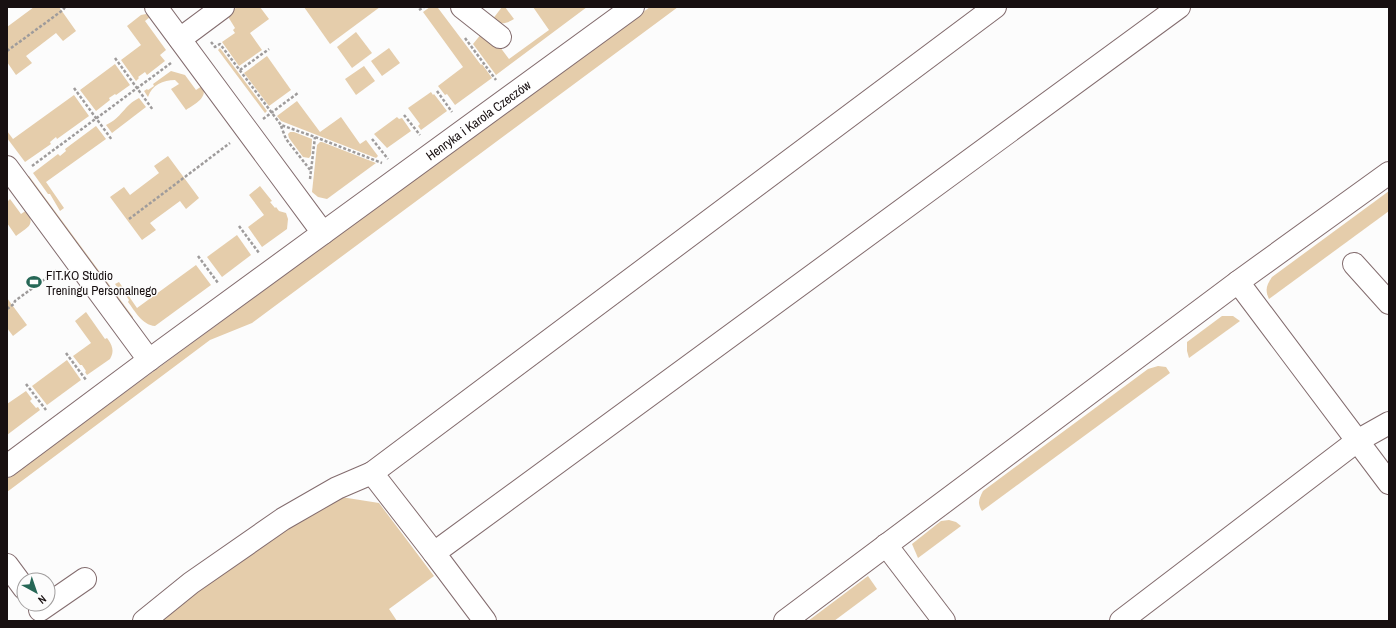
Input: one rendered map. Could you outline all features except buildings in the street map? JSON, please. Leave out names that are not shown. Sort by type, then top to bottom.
[{"type":"street","points":[[156,7],[184,45],[235,140],[323,233]]},
{"type":"street","points":[[184,45],[198,25],[223,7]]},
{"type":"street","points":[[462,7],[500,37]]},
{"type":"street","name":"Henryka i Karola Czeczów","points":[[7,466],[149,360],[633,7]]},
{"type":"street","points":[[144,621],[192,583],[283,519],[336,488],[372,473],[995,7]]},
{"type":"street","points":[[434,553],[1179,7]]},
{"type":"street","points":[[17,168],[149,360]]},
{"type":"street","points":[[785,621],[1238,282],[1389,173]]},
{"type":"street","points":[[1354,264],[1389,303]]},
{"type":"street","points":[[1238,282],[1389,483]]},
{"type":"street","points":[[1121,621],[1357,440],[1389,423]]},
{"type":"street","points":[[372,473],[485,621]]},
{"type":"street","points":[[886,545],[944,621]]},
{"type":"street","points":[[7,565],[16,577]]},
{"type":"street","points":[[56,601],[85,579]]},
{"type":"path","points":[[7,51],[65,7]]},
{"type":"path","points":[[419,10],[424,7]]},
{"type":"path","points":[[198,25],[215,47],[220,44],[240,70],[281,125],[286,139],[311,172]]},
{"type":"path","points":[[465,37],[496,80]]},
{"type":"path","points":[[17,168],[96,118],[137,88],[184,45]]},
{"type":"path","points":[[240,70],[269,49]]},
{"type":"path","points":[[115,58],[153,110]]},
{"type":"path","points":[[74,88],[112,140]]},
{"type":"path","points":[[437,91],[452,112]]},
{"type":"path","points":[[129,219],[298,93]]},
{"type":"path","points":[[404,115],[420,135]]},
{"type":"path","points":[[281,125],[382,163]]},
{"type":"path","points":[[309,185],[315,137]]},
{"type":"path","points":[[372,139],[388,159]]},
{"type":"path","points":[[239,226],[259,253]]},
{"type":"path","points":[[253,258],[265,249]]},
{"type":"path","points":[[198,256],[218,283],[224,279]]},
{"type":"path","points":[[7,309],[14,304],[15,301],[58,269]]},
{"type":"path","points":[[66,353],[86,380]]},
{"type":"path","points":[[26,384],[46,410]]},
{"type":"shaded area","points":[[34,7],[59,7],[76,31],[63,41],[56,33],[26,56],[32,63],[16,75],[7,62],[7,27]]},
{"type":"shaded area","points":[[237,7],[260,7],[269,19],[250,33],[262,50],[239,66],[222,42],[235,33],[233,30],[235,28],[227,15]]},
{"type":"shaded area","points":[[304,7],[380,7],[330,44]]},
{"type":"shaded area","points":[[430,7],[439,7],[438,8],[492,78],[455,105],[447,94],[445,95],[438,86],[463,67],[423,12]]},
{"type":"shaded area","points":[[502,7],[505,7],[514,19],[503,23],[498,23],[492,20]]},
{"type":"shaded area","points":[[533,7],[587,7],[496,75],[473,44],[482,33],[500,47],[509,59],[549,30]]},
{"type":"shaded area","points":[[650,7],[678,7],[252,323],[210,340],[7,492],[7,479]]},
{"type":"shaded area","points":[[146,14],[150,17],[145,21],[166,50],[160,55],[165,61],[147,75],[145,72],[138,77],[139,78],[136,81],[121,60],[141,45],[127,26],[141,15]]},
{"type":"shaded area","points":[[356,32],[372,53],[352,68],[337,47]]},
{"type":"shaded area","points":[[220,48],[267,111],[265,113],[218,50]]},
{"type":"shaded area","points":[[389,48],[400,63],[382,76],[371,61]]},
{"type":"shaded area","points":[[267,56],[291,90],[269,106],[244,73]]},
{"type":"shaded area","points":[[115,64],[130,85],[109,98],[110,100],[96,111],[80,90]]},
{"type":"shaded area","points":[[364,66],[375,81],[356,95],[345,79]]},
{"type":"shaded area","points":[[171,71],[185,75],[196,90],[202,86],[204,90],[204,94],[200,100],[186,110],[171,89],[179,84],[175,80],[158,84],[152,89],[148,97],[144,91],[154,86],[153,84]]},
{"type":"shaded area","points":[[431,92],[447,111],[421,130],[418,126],[420,124],[408,108]]},
{"type":"shaded area","points":[[74,95],[89,116],[57,139],[56,137],[50,142],[51,144],[25,162],[7,138],[7,131],[13,139]]},
{"type":"shaded area","points":[[139,98],[146,107],[112,133],[106,125],[116,119],[130,104]]},
{"type":"shaded area","points":[[297,101],[320,132],[341,117],[360,144],[366,140],[378,156],[376,158],[281,121],[277,116]]},
{"type":"shaded area","points":[[397,117],[399,119],[402,118],[411,131],[387,148],[374,134]]},
{"type":"shaded area","points":[[96,126],[106,139],[46,182],[64,208],[60,211],[50,194],[48,194],[33,173],[58,154],[60,156],[66,151],[65,149]]},
{"type":"shaded area","points":[[290,132],[294,132],[312,139],[311,155],[309,158],[303,157],[289,138],[288,134]]},
{"type":"shaded area","points":[[320,142],[376,163],[327,199],[318,197],[312,192],[317,145]]},
{"type":"shaded area","points":[[168,156],[199,198],[186,209],[180,201],[150,223],[156,230],[142,240],[110,197],[124,187],[130,195],[159,173],[154,166]]},
{"type":"shaded area","points":[[29,176],[133,317],[132,322],[26,178]]},
{"type":"shaded area","points":[[260,186],[272,201],[270,202],[275,208],[276,207],[279,211],[286,213],[288,219],[287,229],[262,247],[248,227],[264,215],[249,195]]},
{"type":"shaded area","points":[[1389,191],[1389,211],[1269,299],[1267,288],[1272,277]]},
{"type":"shaded area","points":[[10,199],[21,214],[27,210],[30,219],[30,223],[27,228],[16,236],[7,223],[7,202]]},
{"type":"shaded area","points":[[237,235],[251,255],[222,277],[207,257]]},
{"type":"shaded area","points":[[196,265],[211,285],[155,326],[146,323],[139,317],[128,302],[129,300],[125,294],[123,295],[115,284],[119,282],[137,308]]},
{"type":"shaded area","points":[[7,298],[27,325],[13,336],[7,328]]},
{"type":"shaded area","points":[[86,312],[105,339],[107,338],[113,351],[110,359],[87,375],[82,365],[80,365],[73,356],[91,343],[75,321]]},
{"type":"shaded area","points":[[1222,316],[1233,316],[1240,321],[1189,358],[1187,342]]},
{"type":"shaded area","points":[[67,360],[81,380],[47,405],[32,386]]},
{"type":"shaded area","points":[[1158,366],[1166,367],[1170,373],[982,511],[979,506],[979,501],[983,491],[1148,369]]},
{"type":"shaded area","points":[[26,391],[32,399],[30,401],[40,410],[7,435],[7,404]]},
{"type":"shaded area","points":[[341,497],[379,503],[434,576],[389,609],[397,621],[156,621],[314,506]]},
{"type":"shaded area","points":[[949,520],[956,522],[961,526],[918,558],[912,544],[941,521]]},
{"type":"shaded area","points":[[868,576],[877,589],[834,621],[808,621]]},
{"type":"place","name":"FIT.KO Studio Treningu Personalnego","points":[[34,282]]}]
